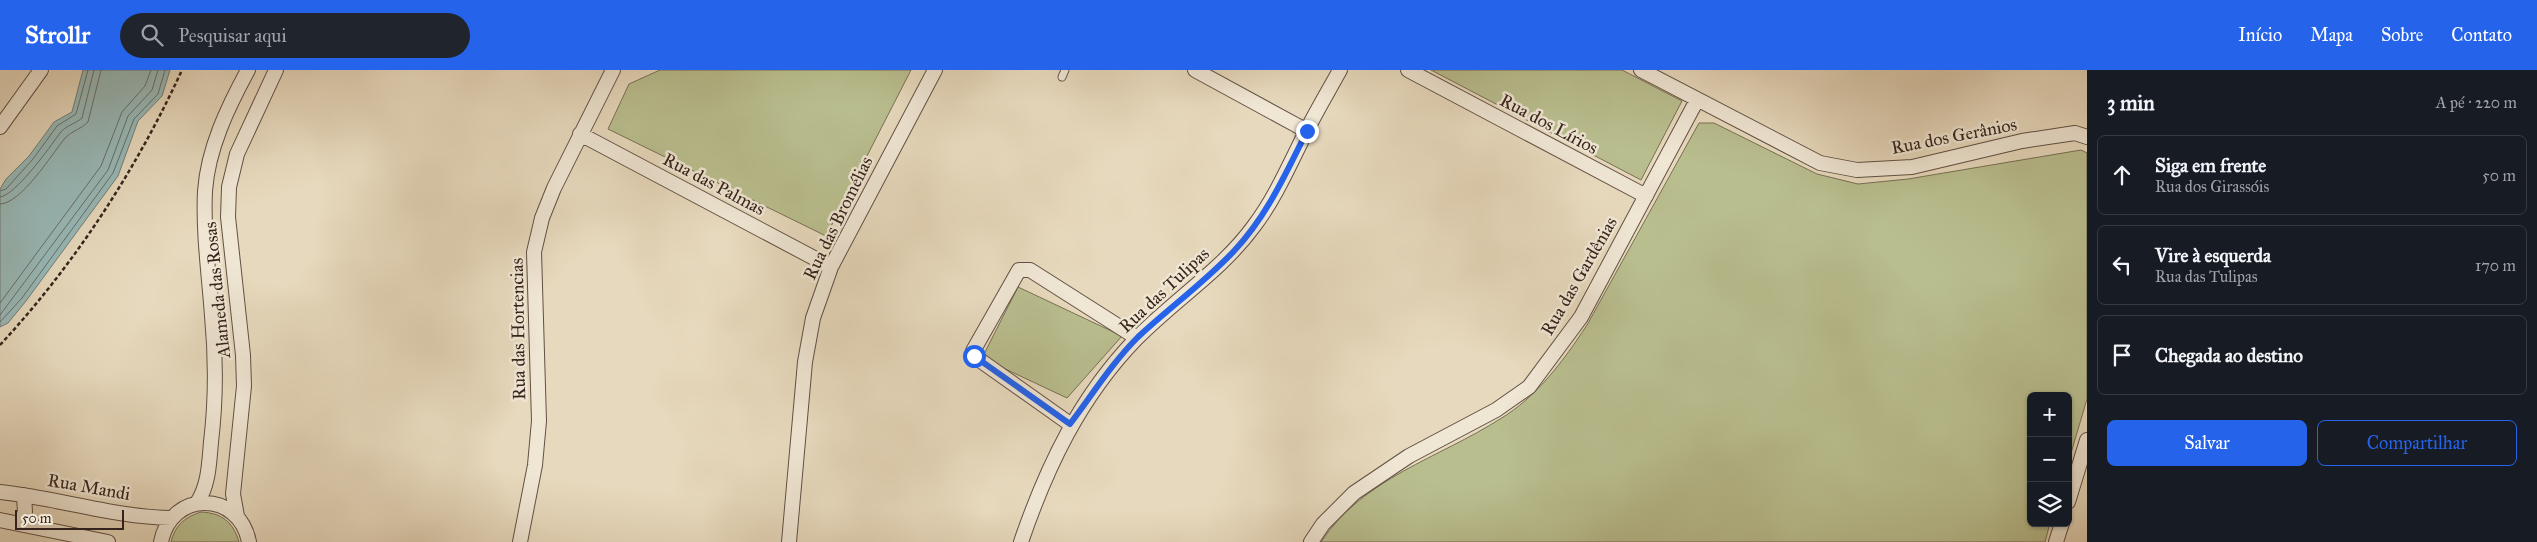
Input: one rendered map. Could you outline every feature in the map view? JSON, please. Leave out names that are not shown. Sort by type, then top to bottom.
[{"type":"street","points":[[0,127],[41,70]]},
{"type":"street","name":"Alameda das Rosas","points":[[197,503],[206,490],[216,398],[212,318],[204,234],[205,189],[213,150],[228,109],[248,70]]},
{"type":"street","name":"Alameda das Rosas","points":[[249,542],[245,527],[237,516],[233,494],[244,386],[243,355],[228,217],[229,188],[236,154],[276,70]]},
{"type":"street","name":"Rua das Hortencias","points":[[520,542],[535,465],[539,421],[534,252],[542,218],[554,188],[613,70]]},
{"type":"street","name":"Rua das Bromélias","points":[[790,542],[805,362],[813,318],[831,267],[935,70]]},
{"type":"street","points":[[1195,70],[1307,131]]},
{"type":"street","name":"Rua das Tulipas","points":[[1021,542],[1032,509],[1070,424],[1114,364],[1137,338],[1234,251],[1249,232],[1279,188],[1340,70]]},
{"type":"street","name":"Rua dos Lírios","points":[[1408,70],[1646,196]]},
{"type":"street","name":"Rua dos Gerânios","points":[[1641,70],[1820,163],[1857,170],[1912,167],[2022,141],[2066,134],[2075,133],[2087,137]]},
{"type":"street","name":"Rua das Gardênias","points":[[1311,542],[1323,524],[1354,493],[1410,456],[1496,410],[1529,387],[1581,317],[1697,100]]},
{"type":"street","name":"Rua das Palmas","points":[[580,134],[831,267]]},
{"type":"street","points":[[1070,424],[974,356],[973,351],[1019,270],[1030,270],[1137,338]]},
{"type":"street","points":[[2072,489],[2087,440]]},
{"type":"street","name":"Rua Mandi","points":[[0,492],[148,517],[171,518]]},
{"type":"street","points":[[20,524],[25,512],[24,495]]},
{"type":"street","points":[[161,542],[164,528],[171,518],[183,508],[197,503],[211,503],[225,507],[237,516]]},
{"type":"street","points":[[0,520],[108,542]]},
{"type":"street","points":[[2056,542],[2061,527]]},
{"type":"path","points":[[0,345],[19,325],[102,216],[125,181],[182,70]]},
{"type":"green space","points":[[660,70],[911,70],[826,236],[608,129],[629,84]]},
{"type":"green space","points":[[1431,70],[1622,70],[1682,101],[1641,180]]},
{"type":"green space","points":[[1699,123],[1714,123],[1817,174],[1858,184],[1908,179],[2081,150],[2087,153],[2087,399],[2072,450],[2072,392],[2027,392],[2027,527],[2049,527],[2045,542],[1321,542],[1338,520],[1358,501],[1380,485],[1477,433],[1526,400],[1549,377],[1587,325]]},
{"type":"green space","points":[[1018,287],[1122,336],[1067,398],[982,358]]},
{"type":"green space","points":[[201,512],[215,514],[226,520],[237,535],[239,542],[171,542],[175,531],[182,522],[190,516]]},
{"type":"water","points":[[83,70],[170,70],[162,96],[138,121],[118,176],[26,301],[8,323],[0,327],[0,189],[6,179],[29,156],[54,122],[72,112]]},
{"type":"route","points":[[974,356],[977,360],[1070,424],[1114,364],[1137,338],[1234,251],[1254,226],[1279,188],[1307,131]]}]
